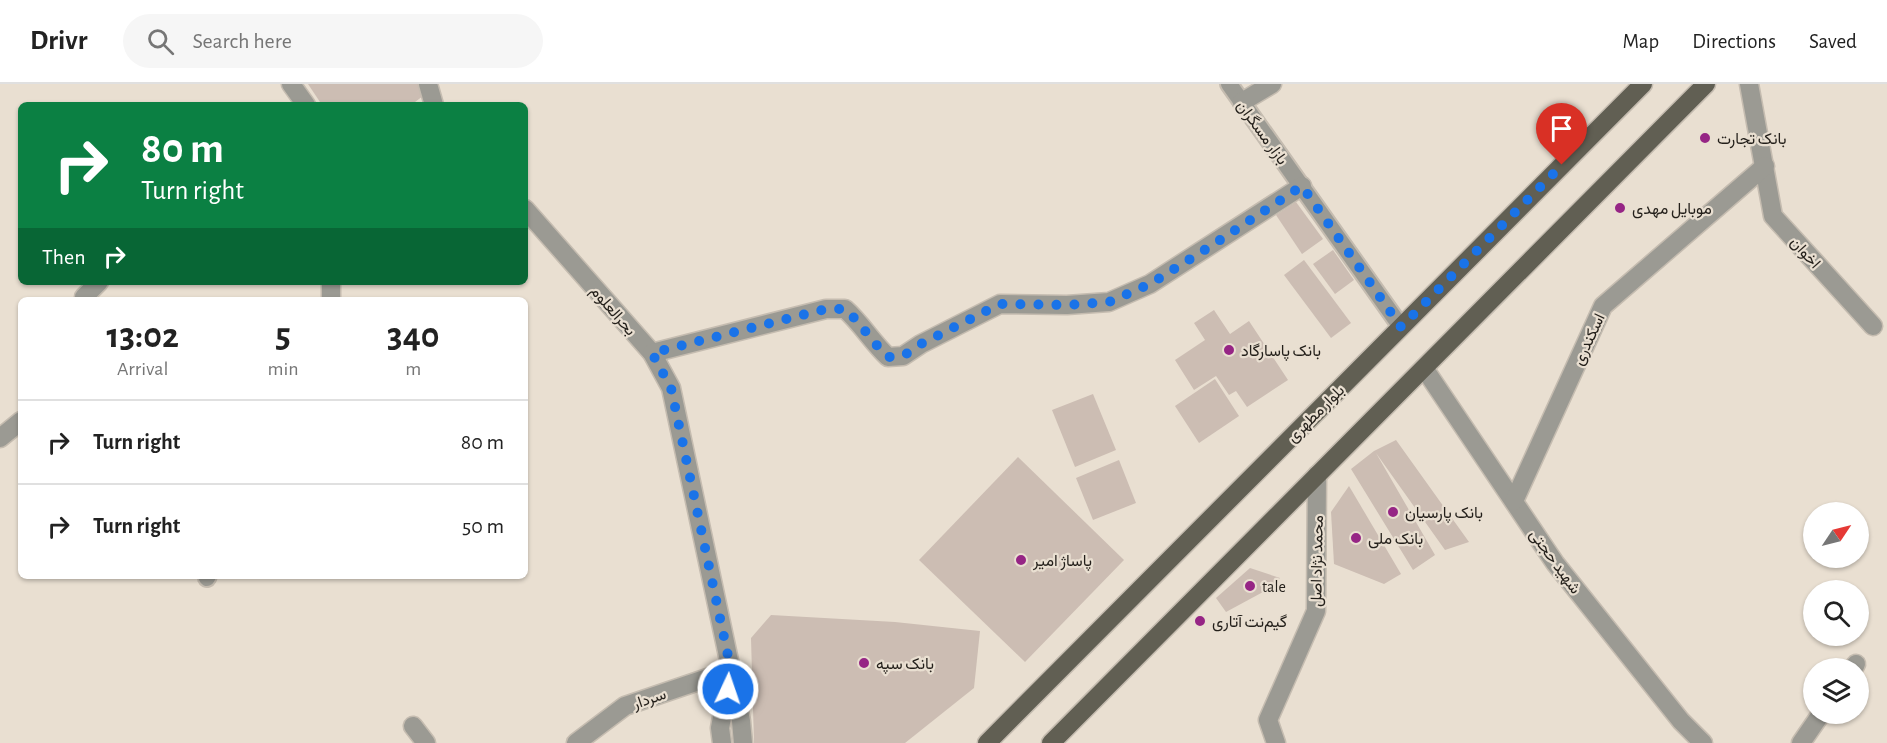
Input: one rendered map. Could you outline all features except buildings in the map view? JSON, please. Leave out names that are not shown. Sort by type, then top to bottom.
[{"type":"main road","name":"بلوار مطهری","points":[[987,743],[1643,84]]},
{"type":"main road","points":[[1051,743],[1706,84]]},
{"type":"street","points":[[291,84],[304,102]]},
{"type":"street","points":[[1242,102],[1272,84]]},
{"type":"street","name":"اخوان","points":[[1749,84],[1773,216],[1873,326]]},
{"type":"street","name":"اسکندری","points":[[1514,501],[1603,306],[1765,166]]},
{"type":"street","points":[[652,353],[826,309],[845,309],[860,322],[888,357],[903,356],[921,344],[1000,304],[1067,305],[1109,302],[1150,284],[1302,186]]},
{"type":"street","name":"بحرالعلوم","points":[[528,212],[652,353],[671,388],[731,670],[743,743]]},
{"type":"street","points":[[84,297],[96,285]]},
{"type":"street","name":"شهید حجتی","points":[[1424,368],[1555,563],[1681,722],[1703,743]]},
{"type":"street","points":[[0,438],[18,423]]},
{"type":"street","name":"محمد نژاد اصل","points":[[1276,743],[1268,720],[1316,610],[1317,476]]},
{"type":"street","points":[[722,743],[720,728],[731,670]]},
{"type":"street","name":"سردار","points":[[576,743],[625,706],[731,670]]},
{"type":"street","points":[[1801,743],[1814,724]]},
{"type":"street","points":[[413,726],[426,743]]},
{"type":"lane","name":"بازار مسگران","points":[[1229,84],[1401,327]]},
{"type":"place","name":"بانک تجارت","points":[[1705,138]]},
{"type":"place","name":"موبایل مهدی","points":[[1620,208]]},
{"type":"place","name":"بانک پاسارگاد","points":[[1229,350]]},
{"type":"place","name":"بانک پارسیان","points":[[1393,512]]},
{"type":"place","name":"بانک ملی","points":[[1356,538]]},
{"type":"place","name":"پاساژ امیر","points":[[1021,560]]},
{"type":"place","name":"tale","points":[[1250,586]]},
{"type":"place","name":"گیم‌نت آتاری","points":[[1200,621]]},
{"type":"place","name":"بانک سپه","points":[[864,663]]},
{"type":"route","points":[[728,689],[731,670],[671,388],[652,353],[826,309],[845,309],[860,322],[888,357],[903,356],[921,344],[1000,304],[1067,305],[1109,302],[1150,284],[1302,186],[1401,327],[1562,165]]}]
